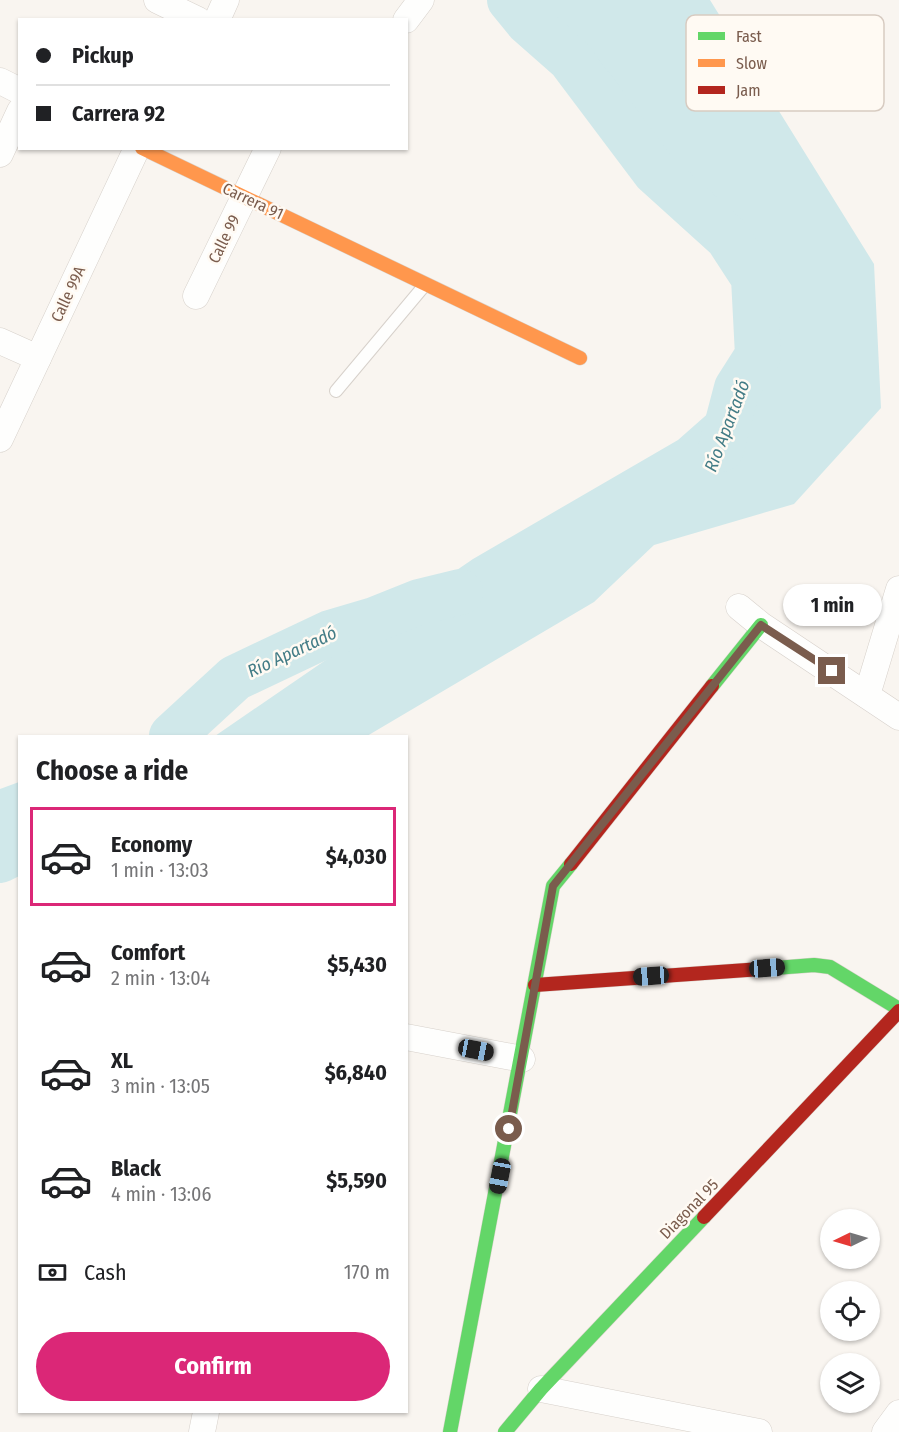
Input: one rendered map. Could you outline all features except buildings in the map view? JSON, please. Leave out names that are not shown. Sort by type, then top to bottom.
[{"type":"street","points":[[157,0],[194,18]]},
{"type":"street","points":[[218,18],[226,0]]},
{"type":"street","points":[[408,18],[421,0]]},
{"type":"street","points":[[0,81],[18,90]]},
{"type":"street","points":[[0,154],[18,115]]},
{"type":"street","name":"Calle 99A","points":[[0,439],[136,150]]},
{"type":"street","name":"Carrera 91","points":[[146,150],[580,358]]},
{"type":"street","name":"Calle 99","points":[[196,296],[267,150]]},
{"type":"street","points":[[0,341],[38,358]]},
{"type":"street","points":[[867,695],[899,589]]},
{"type":"street","points":[[739,607],[761,625],[899,717]]},
{"type":"street","points":[[450,1432],[553,886],[761,625]]},
{"type":"street","points":[[535,985],[814,965],[830,967],[899,1010]]},
{"type":"street","name":"Diagonal 95","points":[[505,1432],[541,1389],[899,1010]]},
{"type":"street","points":[[408,1037],[522,1059]]},
{"type":"street","points":[[541,1389],[759,1432]]},
{"type":"street","points":[[202,1432],[206,1413]]},
{"type":"street","points":[[885,1432],[899,1413]]},
{"type":"lane","points":[[336,390],[426,284]]},
{"type":"water","points":[[529,0],[710,0],[719,15],[686,15],[686,111],[779,111],[874,264],[881,408],[794,504],[654,545],[594,602],[369,735],[216,735],[473,559],[678,440],[737,388],[758,355],[756,319],[728,238],[597,94]]},
{"type":"water","points":[[18,782],[18,843],[0,845],[0,789]]},
{"type":"waterway","name":"Río Apartadó","points":[[510,0],[528,22],[570,59],[655,172],[728,238],[754,278],[758,355],[737,388],[721,449]]},
{"type":"waterway","name":"Río Apartadó","points":[[173,735],[235,678],[330,633],[374,620],[419,602],[460,592]]},
{"type":"waterway","name":"Río Apartadó","points":[[0,860],[18,851]]},
{"type":"traffic: fast","points":[[712,686],[761,625]]},
{"type":"traffic: fast","points":[[450,1432],[553,886],[571,864]]},
{"type":"traffic: fast","points":[[761,969],[814,965],[830,967],[899,1009]]},
{"type":"traffic: fast","points":[[505,1432],[541,1389],[704,1217]]},
{"type":"traffic: slow","points":[[146,150],[580,358]]},
{"type":"traffic: jam","points":[[571,864],[712,686]]},
{"type":"traffic: jam","points":[[535,985],[761,969]]},
{"type":"traffic: jam","points":[[704,1217],[899,1011]]},
{"type":"route","points":[[509,1129],[553,886],[761,625],[832,671]]}]
